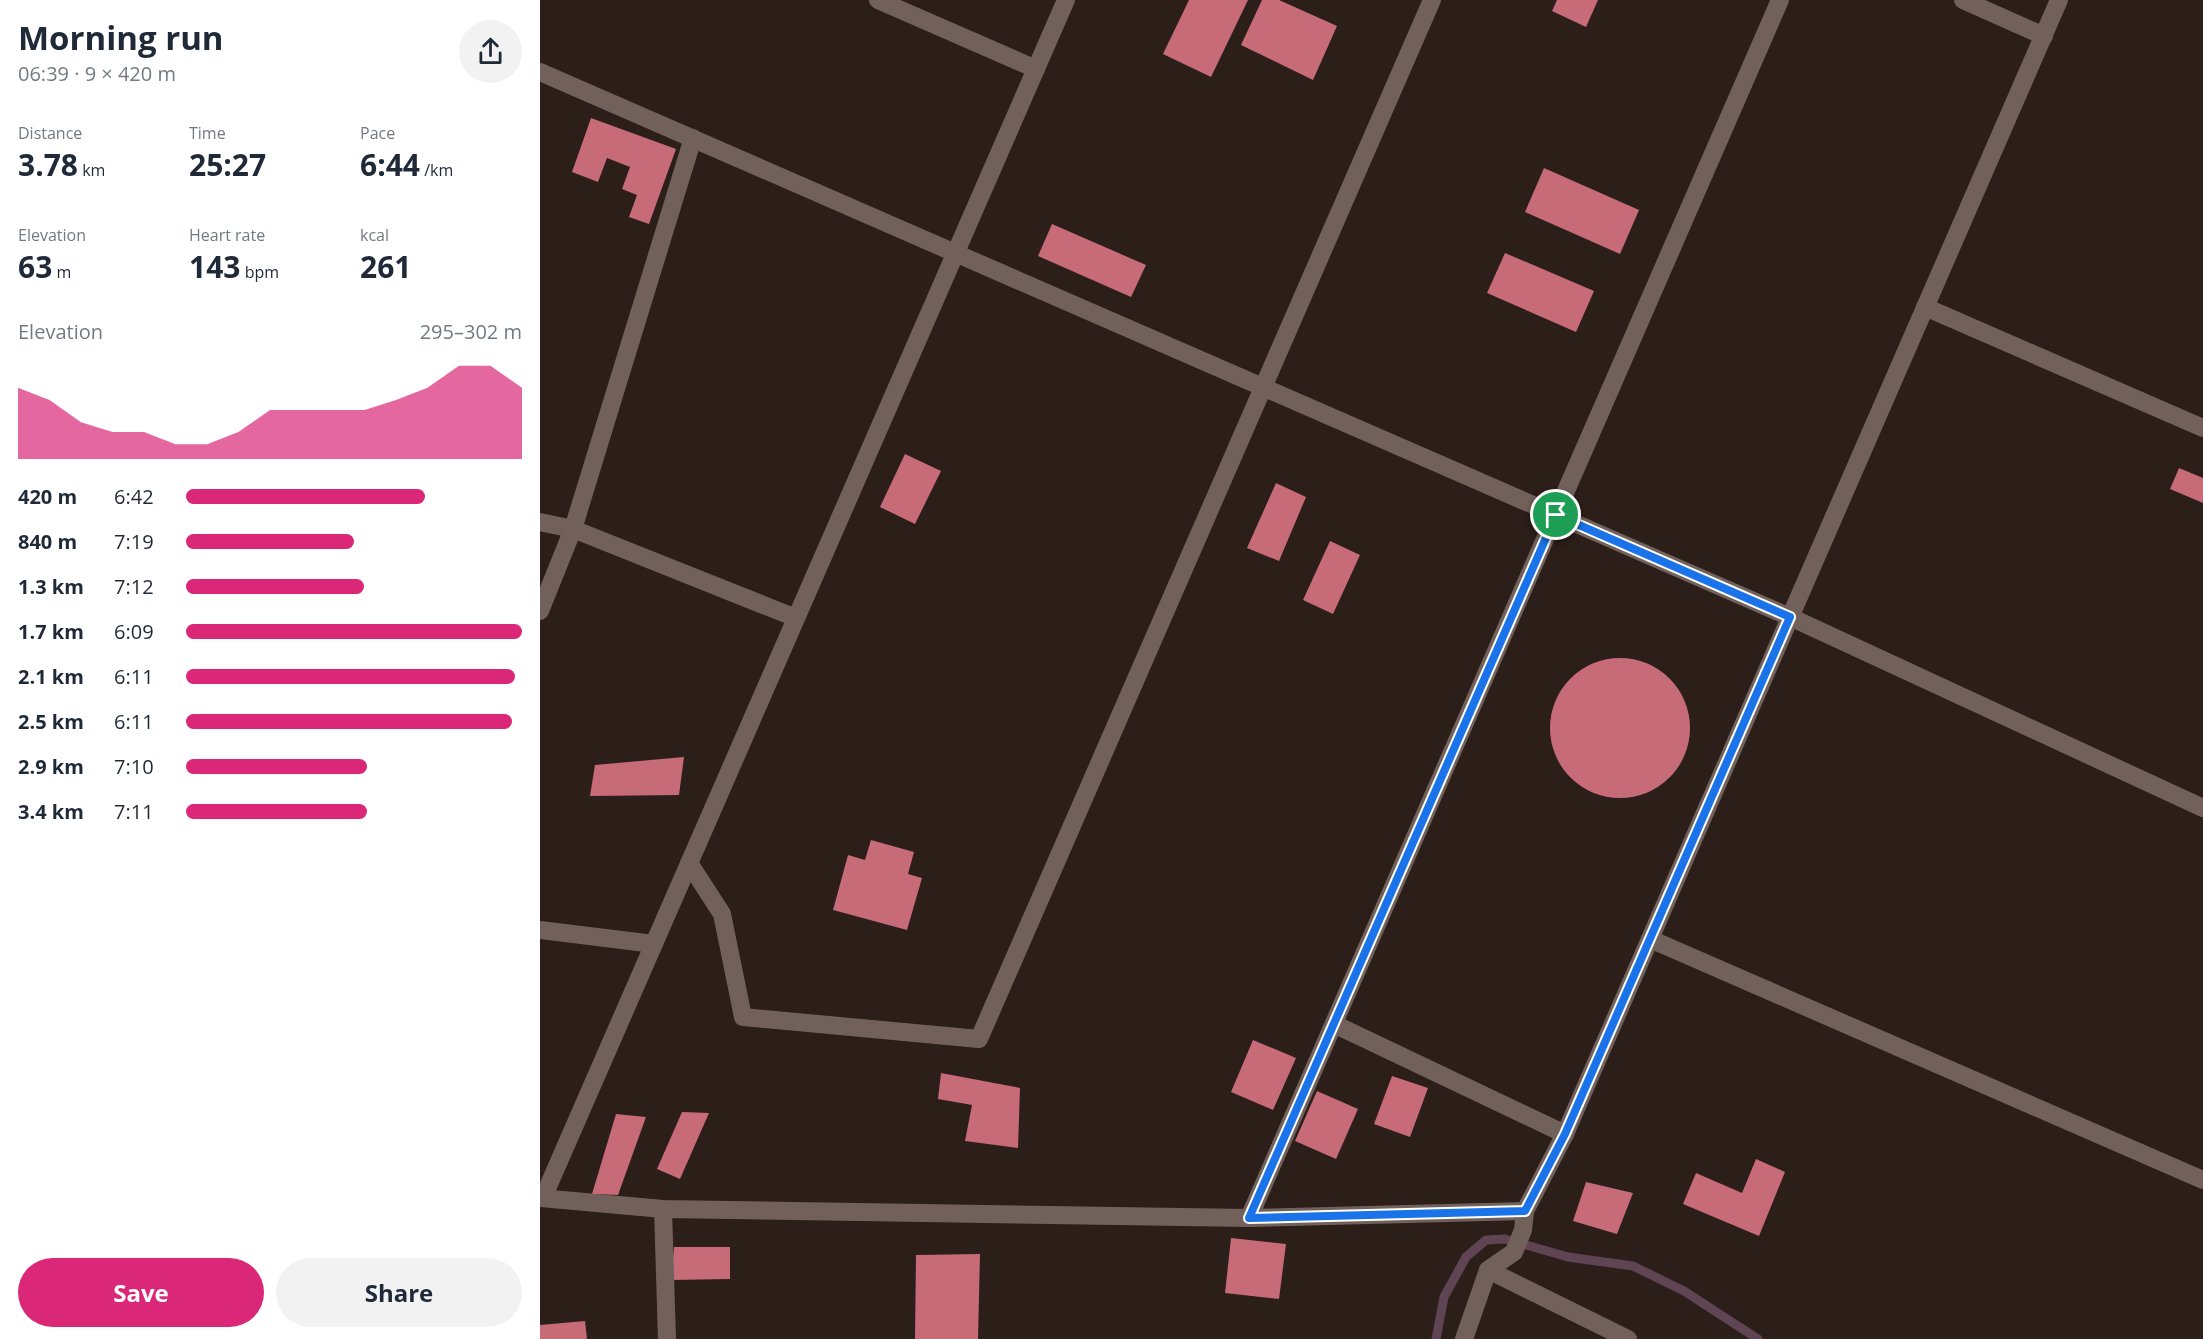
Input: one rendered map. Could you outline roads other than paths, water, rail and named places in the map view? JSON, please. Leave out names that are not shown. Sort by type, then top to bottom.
[{"type":"street","points":[[878,0],[1036,69]]},
{"type":"street","points":[[1066,0],[541,1198],[663,1209],[1249,1218],[1525,1211]]},
{"type":"street","points":[[689,863],[722,914],[743,1017],[979,1039],[1432,0]]},
{"type":"street","points":[[1249,1218],[1780,0]]},
{"type":"street","points":[[1963,0],[2044,36]]},
{"type":"street","points":[[1464,1339],[1488,1270],[1514,1252],[1523,1230],[1525,1211],[1565,1134],[2059,0]]},
{"type":"street","points":[[540,72],[1790,617],[2203,808]]},
{"type":"street","points":[[540,611],[573,529],[693,138]]},
{"type":"street","points":[[1925,307],[2203,428]]},
{"type":"street","points":[[540,522],[573,529],[796,618]]},
{"type":"street","points":[[540,930],[654,944]]},
{"type":"street","points":[[1650,939],[2203,1180]]},
{"type":"street","points":[[1334,1024],[1565,1134]]},
{"type":"street","points":[[663,1209],[667,1339]]},
{"type":"street","points":[[1488,1270],[1628,1339]]},
{"type":"waterway","points":[[1436,1339],[1444,1297],[1466,1257],[1486,1240],[1505,1239],[1568,1257],[1633,1266],[1684,1291],[1758,1339]]}]
